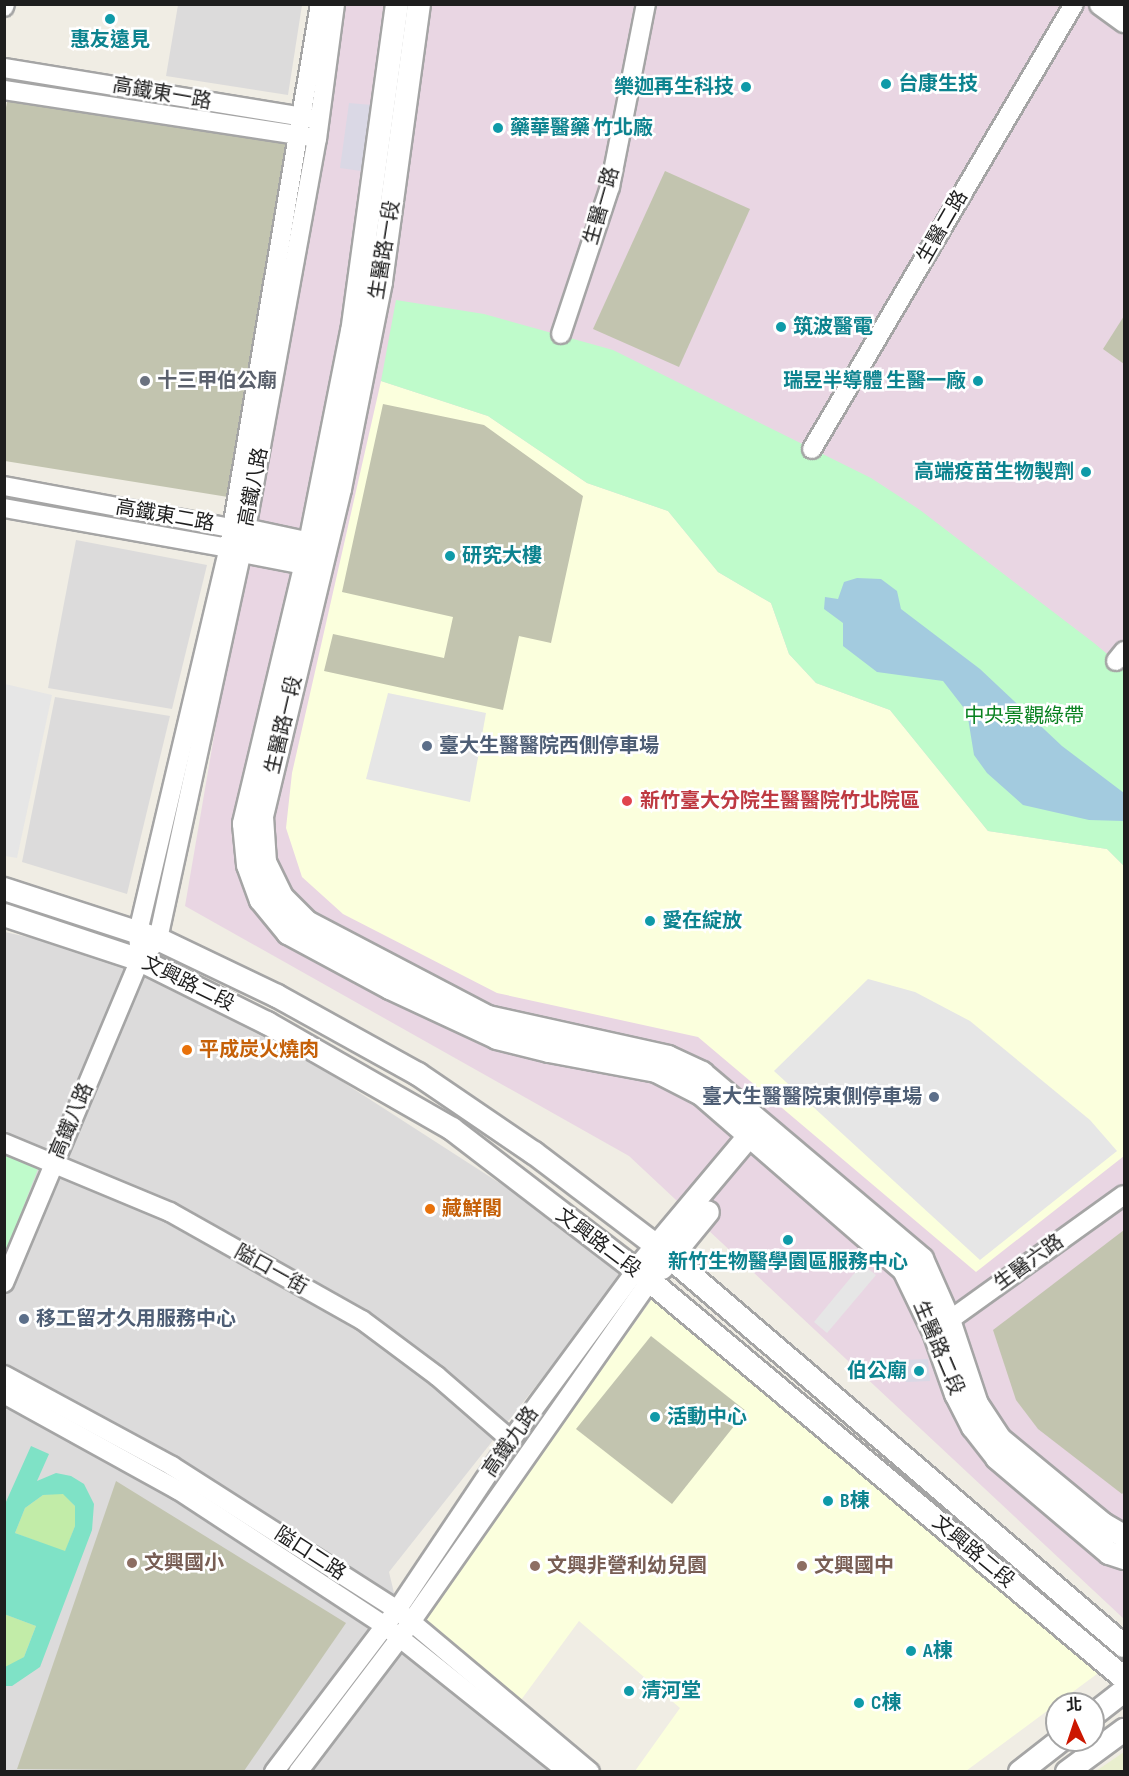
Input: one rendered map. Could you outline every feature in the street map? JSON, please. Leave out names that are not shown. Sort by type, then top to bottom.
[{"type":"street","name":"高鐵八路","points":[[310,128],[320,4]]},
{"type":"street","name":"高鐵八路","points":[[4,1283],[140,960],[148,935],[237,539],[310,128],[335,4]]},
{"type":"street","name":"生醫路一段","points":[[388,152],[397,4]]},
{"type":"street","name":"生醫路一段","points":[[418,4],[352,331],[316,555],[262,817],[265,862],[282,897],[307,922],[488,1017],[668,1057],[702,1073],[761,1134]]},
{"type":"street","name":"生醫一路","points":[[561,334],[610,187],[646,4]]},
{"type":"street","name":"生醫二路","points":[[812,449],[1074,4]]},
{"type":"street","points":[[1101,4],[1125,21]]},
{"type":"street","name":"高鐵東一路","points":[[4,68],[310,128]]},
{"type":"street","name":"高鐵東一路","points":[[4,90],[310,128]]},
{"type":"street","name":"高鐵東二路","points":[[4,486],[316,555]]},
{"type":"street","name":"高鐵東二路","points":[[4,508],[237,539]]},
{"type":"street","name":"文興路二段","points":[[4,889],[148,935],[277,996],[418,1074],[534,1153],[665,1253],[1125,1646]]},
{"type":"street","name":"文興路二段","points":[[4,915],[140,960],[267,1023],[452,1130],[642,1277],[1125,1678]]},
{"type":"street","name":"高鐵九路","points":[[298,1772],[399,1639],[403,1616],[511,1440],[761,1134]]},
{"type":"street","name":"生醫路二段","points":[[761,1134],[922,1259],[942,1326],[956,1394],[974,1427],[997,1458],[1109,1553],[1125,1558]]},
{"type":"street","name":"隘口一街","points":[[4,1143],[170,1212],[362,1320],[437,1376],[511,1440]]},
{"type":"street","name":"生醫六路","points":[[942,1326],[1125,1194]]},
{"type":"street","name":"高鐵九路","points":[[274,1772],[385,1626],[403,1616],[642,1277]]},
{"type":"street","name":"生醫路二段","points":[[942,1326],[977,1404],[1000,1439],[1103,1524],[1125,1536]]},
{"type":"street","name":"隘口二路","points":[[4,1374],[172,1466],[403,1616],[590,1772]]},
{"type":"street","name":"隘口二路","points":[[4,1394],[178,1490],[385,1626],[568,1772]]},
{"type":"street","points":[[1105,1706],[1125,1691]]},
{"type":"street","points":[[1067,1772],[1125,1730]]},
{"type":"street","points":[[1020,1772],[1046,1752]]},
{"type":"shaded area","points":[[178,5],[302,5],[288,95],[166,76]]},
{"type":"shaded area","points":[[339,5],[1124,5],[1124,1619],[629,1156],[185,906]]},
{"type":"shaded area","points":[[9,92],[289,142],[228,497],[5,461],[4,118]]},
{"type":"shaded area","points":[[349,103],[384,106],[375,173],[340,168]]},
{"type":"shaded area","points":[[665,171],[750,209],[679,367],[593,329]]},
{"type":"shaded area","points":[[1124,316],[1124,364],[1103,349]]},
{"type":"shaded area","name":"新竹臺大分院生醫醫院竹北院區","points":[[381,381],[488,416],[587,483],[668,511],[718,572],[771,603],[789,654],[816,683],[890,710],[988,831],[1107,849],[1124,866],[1124,1156],[976,1272],[698,1037],[497,993],[343,914],[302,877],[286,828],[292,773]]},
{"type":"shaded area","points":[[383,404],[484,425],[583,496],[551,643],[519,636],[503,710],[324,671],[333,634],[444,658],[453,617],[342,592]]},
{"type":"shaded area","points":[[76,540],[207,565],[172,709],[48,688]]},
{"type":"shaded area","points":[[5,684],[52,695],[17,858],[5,856]]},
{"type":"shaded area","name":"臺大生醫醫院西側停車場","points":[[388,693],[486,713],[470,802],[366,779]]},
{"type":"shaded area","points":[[55,697],[170,716],[127,894],[22,862]]},
{"type":"shaded area","points":[[5,932],[166,968],[630,1267],[389,1572],[407,1647],[563,1771],[5,1772]]},
{"type":"shaded area","name":"臺大生醫醫院東側停車場","points":[[868,979],[915,992],[970,1021],[1090,1120],[1117,1151],[980,1260],[774,1071]]},
{"type":"shaded area","points":[[1124,1230],[1124,1492],[1122,1494],[1038,1429],[1016,1400],[993,1330]]},
{"type":"shaded area","points":[[862,1264],[876,1275],[827,1333],[814,1322]]},
{"type":"shaded area","name":"文興國中","points":[[658,1291],[1105,1668],[1073,1692],[1045,1692],[1045,1712],[966,1771],[635,1771],[680,1708],[579,1621],[521,1700],[409,1620],[556,1432]]},
{"type":"shaded area","name":"活動中心","points":[[651,1336],[746,1411],[672,1504],[576,1429]]},
{"type":"shaded area","points":[[928,1359],[930,1381],[906,1382],[905,1360]]},
{"type":"shaded area","name":"文興國小","points":[[116,1481],[346,1623],[244,1771],[17,1769]]},
{"type":"shaded area","points":[[1124,1752],[1124,1771],[1096,1771]]},
{"type":"green space","name":"中央景觀綠帶","points":[[396,300],[484,314],[613,350],[871,478],[920,510],[1094,643],[1124,668],[1124,866],[1107,849],[988,831],[890,710],[816,683],[789,654],[771,603],[718,572],[668,511],[587,483],[488,416],[381,381]]},
{"type":"green space","points":[[5,1153],[39,1166],[5,1255]]},
{"type":"green space","points":[[31,1446],[49,1454],[37,1481],[56,1473],[71,1476],[84,1484],[94,1504],[92,1530],[40,1667],[12,1686],[5,1686],[5,1667],[24,1657],[36,1626],[4,1614],[5,1504]],"holes":[[[63,1494],[75,1506],[75,1526],[65,1551],[15,1533],[25,1508],[43,1495]]]},
{"type":"green space","points":[[63,1493],[75,1506],[75,1526],[65,1552],[15,1533],[25,1508],[43,1495]]},
{"type":"green space","points":[[4,1614],[36,1626],[24,1657],[8,1668],[5,1667]]},
{"type":"water","points":[[857,578],[881,579],[897,591],[901,609],[980,669],[1062,746],[1124,793],[1124,821],[1089,820],[1023,805],[987,773],[974,755],[967,712],[943,681],[877,672],[843,646],[843,623],[824,609],[825,597],[838,599],[844,582]]},
{"type":"place","name":"惠友遠見","points":[[110,19]]},
{"type":"place","name":"台康生技","points":[[886,84]]},
{"type":"place","name":"樂迦再生科技","points":[[746,87]]},
{"type":"place","name":"藥華醫藥 竹北廠","points":[[498,128]]},
{"type":"place","name":"筑波醫電","points":[[781,327]]},
{"type":"place","name":"十三甲伯公廟","points":[[145,381]]},
{"type":"place","name":"瑞昱半導體 生醫一廠","points":[[978,381]]},
{"type":"place","name":"高端疫苗生物製劑","points":[[1086,472]]},
{"type":"place","name":"研究大樓","points":[[450,556]]},
{"type":"place","name":"臺大生醫醫院西側停車場","points":[[427,746]]},
{"type":"place","name":"新竹臺大分院生醫醫院竹北院區","points":[[627,801]]},
{"type":"place","name":"愛在綻放","points":[[650,921]]},
{"type":"place","name":"平成炭火燒肉","points":[[187,1050]]},
{"type":"place","name":"臺大生醫醫院東側停車場","points":[[934,1097]]},
{"type":"place","name":"藏鮮閣","points":[[430,1209]]},
{"type":"place","name":"新竹生物醫學園區服務中心","points":[[788,1240]]},
{"type":"place","name":"移工留才久用服務中心","points":[[24,1319]]},
{"type":"place","name":"伯公廟","points":[[919,1371]]},
{"type":"place","name":"活動中心","points":[[655,1417]]},
{"type":"place","name":"B棟","points":[[828,1501]]},
{"type":"place","name":"文興國小","points":[[132,1563]]},
{"type":"place","name":"文興非營利幼兒園","points":[[535,1566]]},
{"type":"place","name":"文興國中","points":[[802,1566]]},
{"type":"place","name":"A棟","points":[[911,1651]]},
{"type":"place","name":"清河堂","points":[[629,1691]]},
{"type":"place","name":"C棟","points":[[859,1703]]}]
